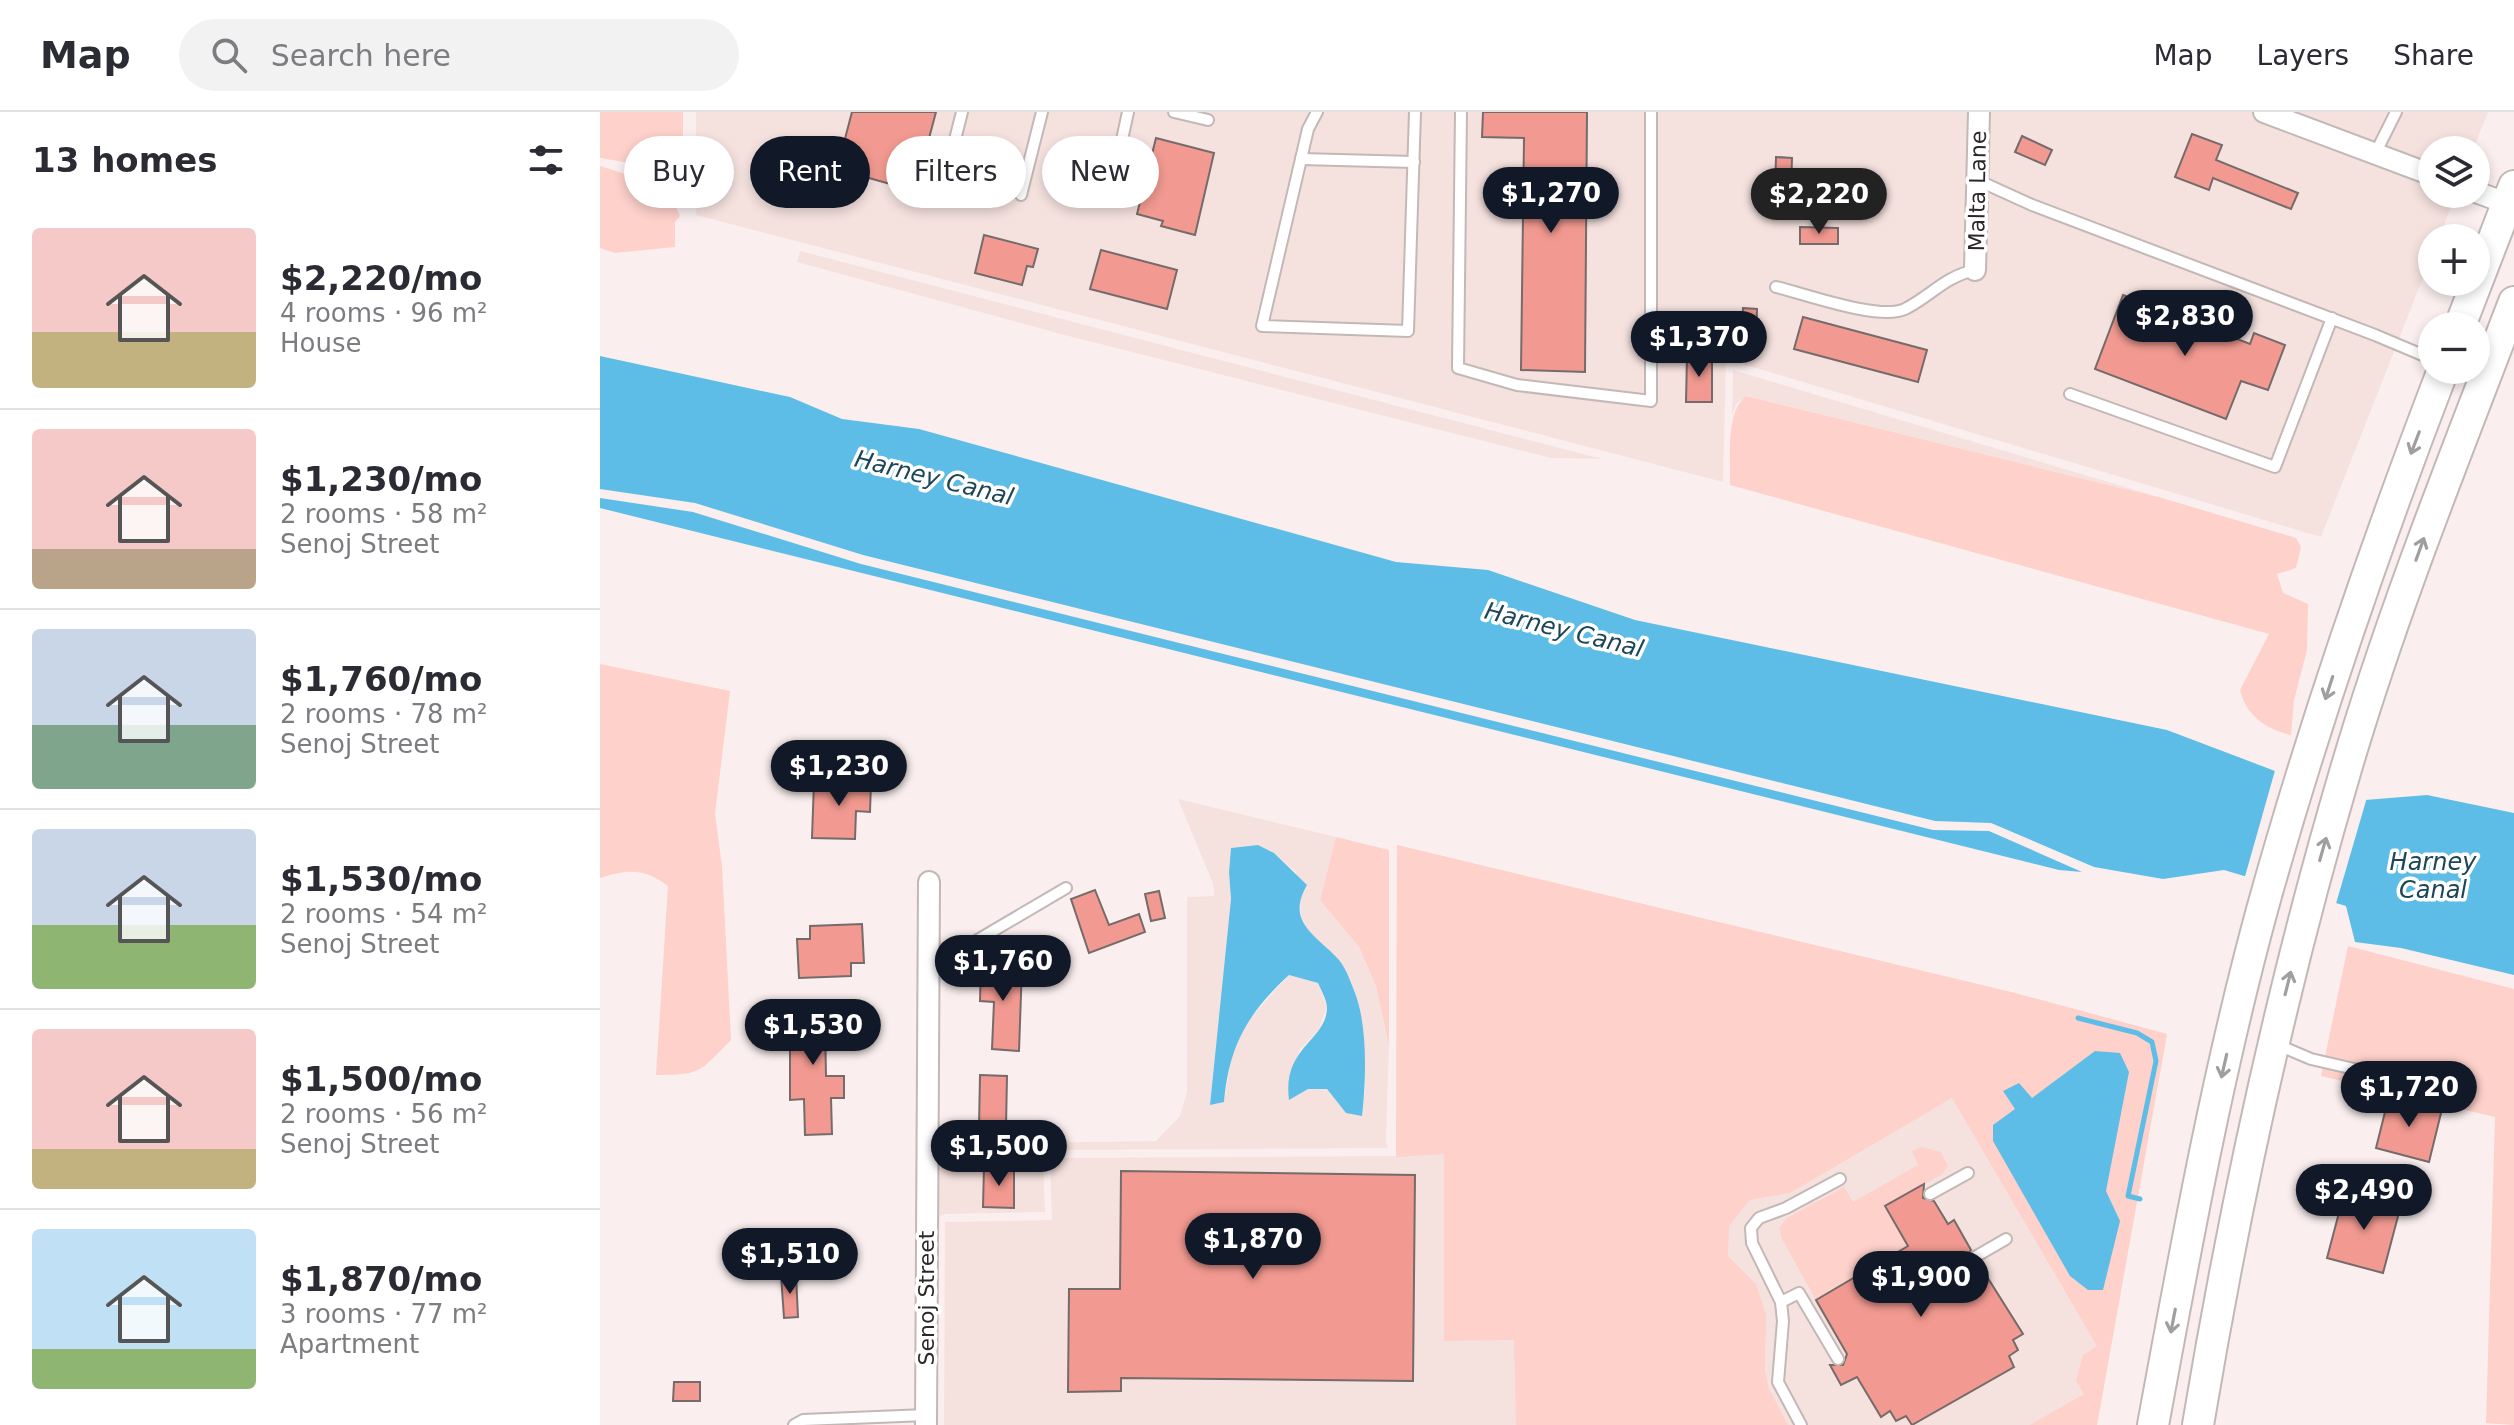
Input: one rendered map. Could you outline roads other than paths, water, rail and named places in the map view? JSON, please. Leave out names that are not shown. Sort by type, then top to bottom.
[{"type":"main road","points":[[2466,312],[2512,198]]},
{"type":"main road","points":[[2153,1425],[2202,1161],[2282,917],[2346,768],[2393,622],[2514,302]]},
{"type":"main road","points":[[2198,1425],[2245,1166],[2273,1043],[2282,917],[2306,756],[2394,498],[2438,384]]},
{"type":"street","name":"Malta Lane","points":[[1975,270],[1979,112]]},
{"type":"street","points":[[2264,112],[2418,170]]},
{"type":"street","points":[[2490,194],[2512,198]]},
{"type":"street","name":"Senoj Street","points":[[926,1420],[929,882]]},
{"type":"lane","points":[[956,136],[962,112]]},
{"type":"lane","points":[[1026,175],[1042,112]]},
{"type":"lane","points":[[1123,136],[1128,112]]},
{"type":"lane","points":[[1174,112],[1208,120]]},
{"type":"lane","points":[[1317,112],[1308,129],[1262,326],[1408,331],[1415,112]]},
{"type":"lane","points":[[1461,112],[1458,368],[1517,385],[1651,401],[1651,112]]},
{"type":"lane","points":[[2375,154],[2396,112]]},
{"type":"lane","points":[[1301,159],[1414,162]]},
{"type":"lane","points":[[1977,180],[2032,205],[2418,353]]},
{"type":"lane","points":[[1776,287],[1888,314],[1909,307],[1954,274],[1975,270]]},
{"type":"lane","points":[[2070,394],[2275,467],[2332,318]]},
{"type":"lane","points":[[929,969],[1066,888]]},
{"type":"lane","points":[[2273,1043],[2311,1059],[2363,1071]]},
{"type":"lane","points":[[1930,1194],[1968,1173]]},
{"type":"lane","points":[[1801,1425],[1778,1382],[1783,1321],[1781,1302],[1752,1243],[1751,1228],[1759,1218],[1786,1208],[1840,1179]]},
{"type":"lane","points":[[1975,1257],[2006,1239]]},
{"type":"lane","points":[[1781,1302],[1799,1293],[1838,1359]]},
{"type":"lane","points":[[794,1425],[803,1420],[926,1420]]},
{"type":"water","name":"Harney Canal","points":[[600,356],[790,397],[842,419],[919,429],[1396,562],[1488,570],[1635,620],[2167,730],[2312,785],[2365,800],[2427,795],[2514,813],[2514,975],[2401,948],[2355,942],[2346,906],[2224,870],[2163,879],[2094,867],[1991,823],[1935,821],[863,555],[695,503],[600,489]]},
{"type":"water","points":[[600,498],[693,512],[861,564],[1933,830],[1989,831],[2082,872],[2059,870],[600,508]]},
{"type":"water","points":[[1258,845],[1274,853],[1307,885],[1301,898],[1302,919],[1313,935],[1342,963],[1355,993],[1364,1038],[1362,1116],[1346,1113],[1327,1089],[1308,1089],[1289,1100],[1292,1068],[1320,1029],[1327,1008],[1318,983],[1289,975],[1262,1003],[1243,1032],[1230,1064],[1224,1102],[1210,1105],[1231,899],[1231,848]]},
{"type":"water","points":[[2095,1051],[2120,1053],[2129,1072],[2106,1191],[2120,1221],[2103,1290],[2088,1290],[2070,1276],[1993,1141],[1993,1125],[2015,1109],[2003,1091],[2019,1083],[2032,1098]]},
{"type":"waterway","points":[[2078,1018],[2137,1033],[2152,1042],[2156,1061],[2128,1196],[2140,1199]]}]
